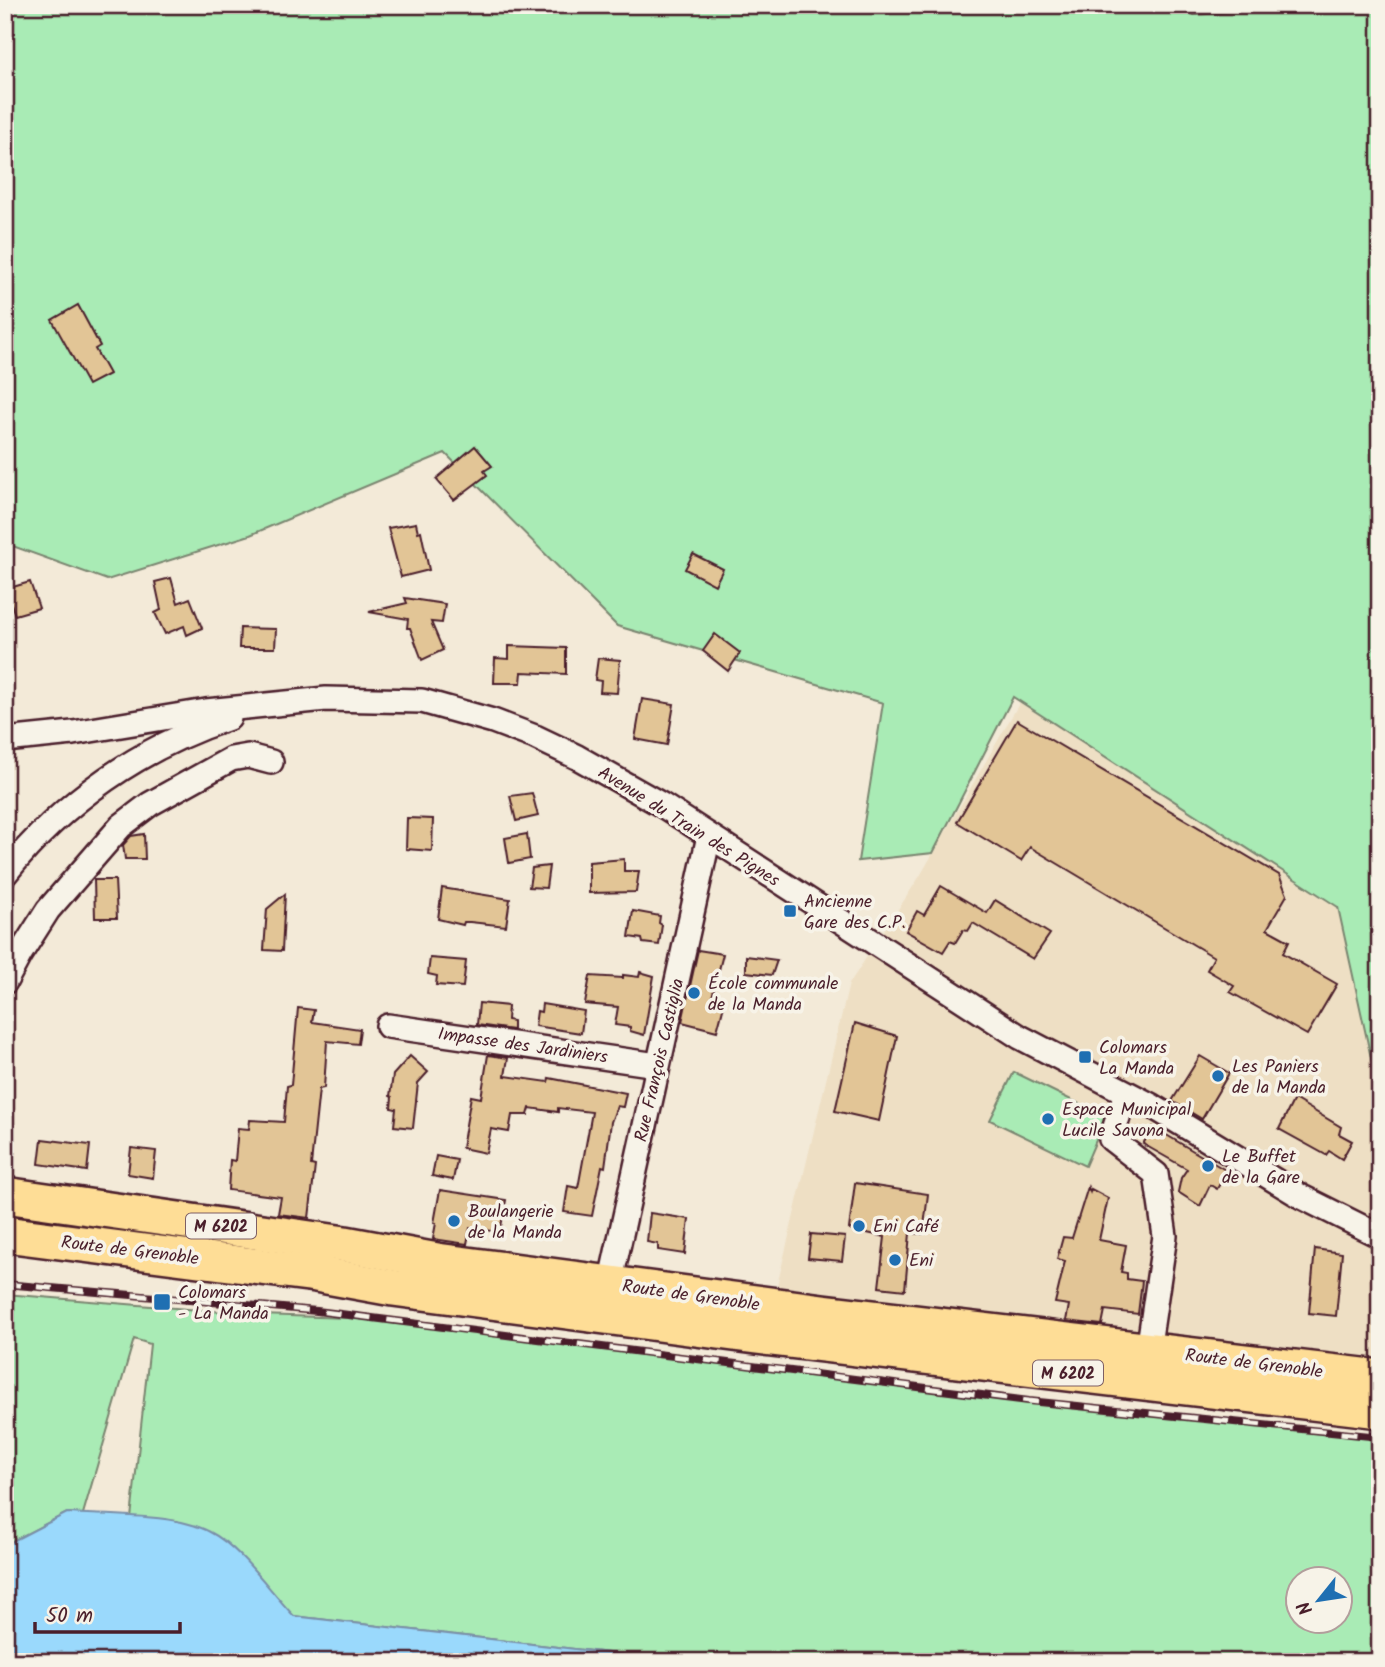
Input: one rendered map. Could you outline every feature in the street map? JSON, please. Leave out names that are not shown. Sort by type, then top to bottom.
[{"type":"main road","name":"Route de Grenoble","points":[[5,1195],[345,1244],[437,1261],[823,1312],[1380,1378]]},
{"type":"main road","name":"M 6202","points":[[5,1213],[343,1256],[437,1261]]},
{"type":"main road","name":"Route de Grenoble","points":[[5,1234],[316,1274],[393,1289],[770,1338],[1380,1410]]},
{"type":"main road","name":"M 6202","points":[[5,1255],[84,1261],[317,1290],[393,1289]]},
{"type":"street","name":"Avenue du Train des Pignes","points":[[5,740],[73,733],[206,711],[326,699],[422,701],[493,721],[577,757],[662,805],[1010,1031],[1152,1106],[1301,1197],[1380,1236]]},
{"type":"street","points":[[5,874],[44,830],[76,800],[149,753],[205,726],[286,703]]},
{"type":"street","points":[[130,723],[149,753]]},
{"type":"street","points":[[5,982],[48,910],[121,825],[150,804],[231,759],[248,756],[271,762]]},
{"type":"street","name":"Rue François Castiglia","points":[[610,1284],[709,836]]},
{"type":"street","name":"Impasse des Jardiniers","points":[[388,1026],[657,1065]]},
{"type":"street","points":[[1126,1093],[1111,1139],[1156,1174],[1166,1236],[1148,1351]]},
{"type":"shaded area","points":[[1020,702],[1338,908],[1380,1099],[1380,1362],[777,1286],[849,984],[920,876]]},
{"type":"green space","points":[[5,5],[1182,5],[1194,15],[1326,5],[1380,5],[1380,1099],[1338,907],[1013,697],[933,853],[858,861],[883,703],[617,626],[445,453],[250,535],[107,580],[10,545],[5,547]]},
{"type":"green space","name":"Espace Municipal Lucile Savona","points":[[1014,1072],[1106,1117],[1085,1166],[990,1120]]},
{"type":"green space","points":[[5,1294],[260,1315],[377,1319],[1029,1401],[1380,1437],[1380,1662],[686,1662],[293,1616],[232,1548],[177,1521],[131,1518],[150,1344],[134,1339],[83,1514],[67,1513],[5,1545]]},
{"type":"water","points":[[67,1513],[160,1518],[179,1521],[210,1532],[243,1559],[294,1616],[686,1662],[5,1662],[5,1545]]},
{"type":"building","points":[[78,305],[100,346],[95,349],[109,374],[88,385],[52,320]]},
{"type":"building","points":[[475,446],[492,466],[484,471],[487,475],[454,500],[436,479]]},
{"type":"building","points":[[416,523],[418,532],[421,531],[429,570],[401,577],[388,528]]},
{"type":"building","points":[[693,554],[723,569],[715,585],[685,569]]},
{"type":"building","points":[[171,578],[178,603],[190,598],[202,628],[187,635],[184,626],[165,634],[155,613],[161,610],[155,582]]},
{"type":"building","points":[[30,582],[39,608],[15,615],[6,589]]},
{"type":"building","points":[[405,598],[445,604],[442,623],[431,622],[443,650],[422,660],[410,628],[407,628],[408,619],[369,612],[407,603]]},
{"type":"building","points":[[240,628],[276,629],[275,648],[239,648]]},
{"type":"building","points":[[715,634],[740,653],[728,671],[703,651]]},
{"type":"building","points":[[509,646],[566,648],[566,674],[522,672],[521,683],[494,683],[495,658],[509,659]]},
{"type":"building","points":[[598,658],[620,660],[617,693],[600,692],[601,681],[595,680]]},
{"type":"building","points":[[642,699],[674,704],[667,745],[635,739]]},
{"type":"building","points":[[1017,720],[1279,875],[1287,895],[1267,929],[1289,941],[1283,953],[1337,984],[1307,1035],[1230,992],[1234,986],[1207,970],[1214,957],[1030,847],[1021,861],[957,822]]},
{"type":"building","points":[[532,793],[538,816],[516,821],[510,796]]},
{"type":"building","points":[[407,818],[433,819],[432,851],[406,849]]},
{"type":"building","points":[[144,834],[145,859],[125,859],[123,845],[131,836]]},
{"type":"building","points":[[527,834],[530,859],[509,863],[505,838]]},
{"type":"building","points":[[624,859],[624,871],[639,871],[636,892],[589,893],[589,862]]},
{"type":"building","points":[[549,866],[546,888],[529,887],[532,868]]},
{"type":"building","points":[[94,880],[115,880],[117,918],[95,918]]},
{"type":"building","points":[[941,886],[987,913],[995,900],[1050,934],[1033,959],[973,923],[968,931],[963,930],[955,943],[950,941],[943,952],[906,931],[917,911],[924,915]]},
{"type":"building","points":[[442,888],[510,899],[506,926],[470,922],[464,922],[463,925],[438,919]]},
{"type":"building","points":[[285,894],[282,951],[264,950],[267,909]]},
{"type":"building","points":[[633,911],[660,916],[659,923],[662,925],[659,945],[643,943],[642,939],[629,937]]},
{"type":"building","points":[[698,950],[723,954],[712,997],[725,1001],[717,1031],[682,1022]]},
{"type":"building","points":[[746,956],[777,960],[772,975],[746,972]]},
{"type":"building","points":[[430,958],[466,961],[463,987],[436,985],[437,976],[428,974]]},
{"type":"building","points":[[640,972],[654,976],[644,1035],[630,1031],[630,1027],[615,1025],[618,1007],[585,1004],[590,976],[639,977]]},
{"type":"building","points":[[479,1003],[508,1006],[507,1020],[513,1021],[513,1030],[477,1025]]},
{"type":"building","points":[[542,1004],[584,1011],[581,1033],[535,1026],[537,1011],[541,1012]]},
{"type":"building","points":[[298,1008],[314,1010],[312,1022],[360,1029],[358,1044],[327,1041],[324,1088],[319,1089],[311,1165],[315,1166],[309,1218],[278,1214],[281,1197],[228,1190],[230,1160],[235,1161],[238,1128],[249,1129],[250,1120],[284,1122],[287,1086],[291,1085]]},
{"type":"building","points":[[855,1023],[897,1036],[879,1121],[835,1111]]},
{"type":"building","points":[[488,1055],[508,1058],[505,1076],[548,1082],[549,1078],[626,1093],[623,1107],[617,1106],[611,1122],[605,1167],[602,1166],[592,1216],[564,1212],[568,1186],[578,1188],[592,1112],[558,1108],[558,1112],[530,1108],[528,1115],[512,1115],[509,1132],[491,1129],[486,1153],[462,1148],[471,1096],[481,1098]]},
{"type":"building","points":[[410,1056],[428,1072],[418,1083],[413,1128],[394,1126],[396,1109],[391,1108],[390,1096],[393,1075]]},
{"type":"building","points":[[1200,1056],[1229,1073],[1202,1119],[1172,1101]]},
{"type":"building","points":[[1294,1099],[1341,1127],[1339,1134],[1352,1141],[1342,1159],[1329,1151],[1326,1155],[1279,1129]]},
{"type":"building","points":[[1153,1127],[1227,1171],[1217,1189],[1210,1185],[1200,1206],[1178,1192],[1181,1178],[1187,1169],[1143,1144]]},
{"type":"building","points":[[42,1139],[90,1145],[87,1171],[39,1164]]},
{"type":"building","points":[[131,1148],[156,1151],[153,1178],[128,1174]]},
{"type":"building","points":[[436,1156],[457,1160],[453,1180],[432,1176]]},
{"type":"building","points":[[855,1183],[928,1194],[923,1234],[910,1233],[905,1290],[879,1287],[885,1237],[849,1229]]},
{"type":"building","points":[[1088,1187],[1090,1192],[1091,1189],[1108,1198],[1099,1240],[1126,1245],[1121,1272],[1127,1273],[1127,1279],[1142,1281],[1138,1314],[1105,1310],[1102,1325],[1066,1321],[1069,1305],[1055,1303],[1065,1261],[1057,1259],[1063,1237],[1072,1238]]},
{"type":"building","points":[[440,1190],[506,1200],[500,1232],[470,1228],[467,1244],[433,1239]]},
{"type":"building","points":[[650,1213],[689,1219],[685,1254],[658,1250],[658,1244],[647,1242]]},
{"type":"building","points":[[811,1234],[845,1237],[842,1261],[808,1258]]},
{"type":"building","points":[[1315,1249],[1342,1253],[1336,1316],[1309,1313]]},
{"type":"railway","points":[[5,1284],[317,1311],[1029,1401],[1380,1437]]},
{"type":"place","name":"Ancienne Gare des C.P.","points":[[790,911]]},
{"type":"place","name":"École communale de la Manda","points":[[694,993]]},
{"type":"place","name":"Colomars La Manda","points":[[1085,1057]]},
{"type":"place","name":"Les Paniers de la Manda","points":[[1218,1076]]},
{"type":"place","name":"Espace Municipal Lucile Savona","points":[[1048,1119]]},
{"type":"place","name":"Le Buffet de la Gare","points":[[1208,1166]]},
{"type":"place","name":"Boulangerie de la Manda","points":[[454,1221]]},
{"type":"place","name":"Eni Café","points":[[859,1226]]},
{"type":"place","name":"Eni","points":[[895,1260]]},
{"type":"place","name":"Colomars - La Manda","points":[[162,1302]]}]
